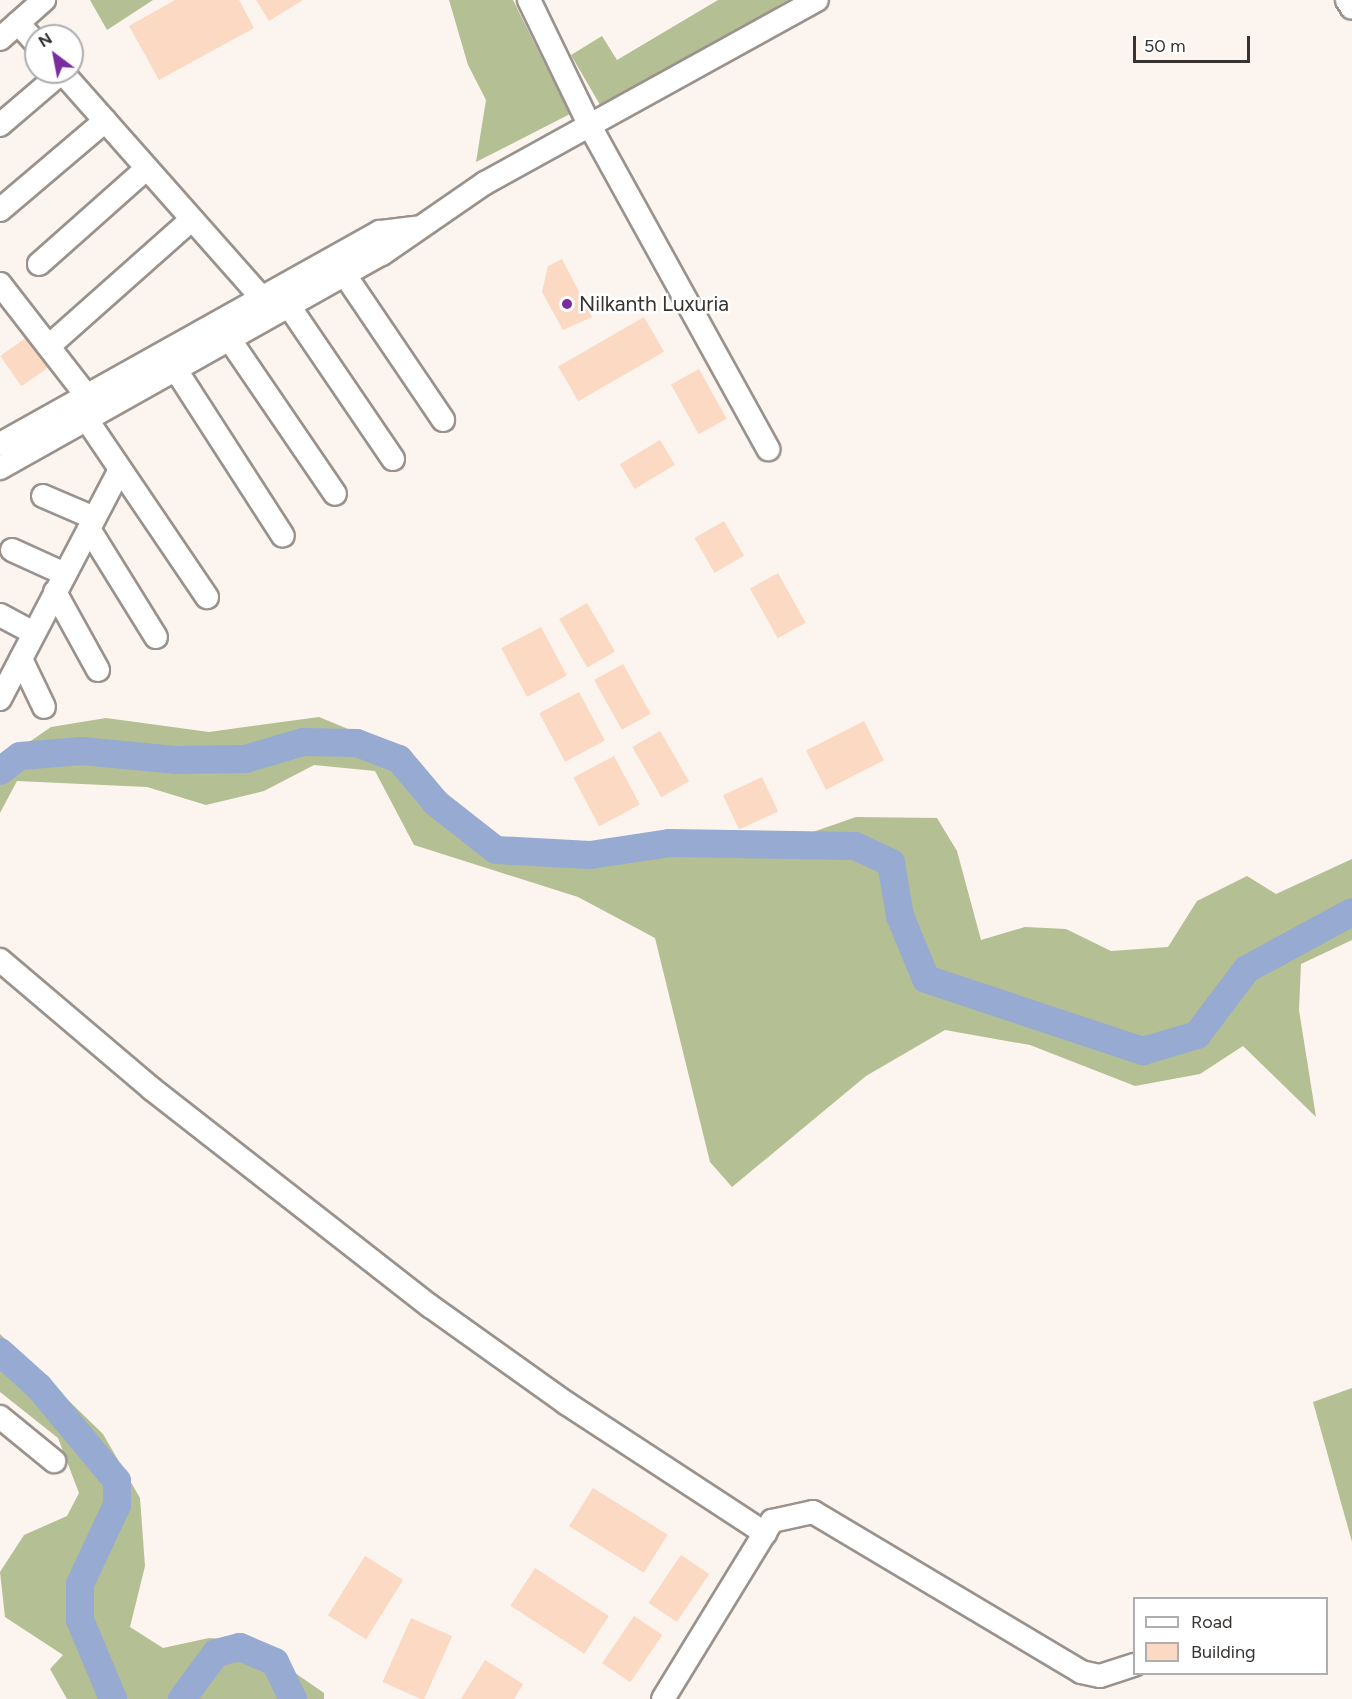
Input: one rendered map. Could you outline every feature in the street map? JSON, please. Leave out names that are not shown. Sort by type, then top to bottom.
[{"type":"street","points":[[0,39],[45,0]]},
{"type":"street","points":[[529,0],[591,128],[768,449]]},
{"type":"street","points":[[0,468],[345,275],[485,183],[591,128],[817,0]]},
{"type":"street","points":[[1347,0],[1352,8]]},
{"type":"street","points":[[18,23],[24,30]]},
{"type":"street","points":[[0,125],[48,84]]},
{"type":"street","points":[[73,84],[262,298]]},
{"type":"street","points":[[0,210],[105,121]]},
{"type":"street","points":[[39,264],[147,168]]},
{"type":"street","points":[[49,346],[192,219]]},
{"type":"street","points":[[0,444],[380,231],[415,228]]},
{"type":"street","points":[[345,275],[442,420]]},
{"type":"street","points":[[2,291],[49,346],[87,396]]},
{"type":"street","points":[[289,306],[393,459]]},
{"type":"street","points":[[230,340],[335,494]]},
{"type":"street","points":[[176,370],[283,536]]},
{"type":"street","points":[[87,420],[207,597]]},
{"type":"street","points":[[2,689],[21,659],[120,468]]},
{"type":"street","points":[[43,496],[91,523],[156,637]]},
{"type":"street","points":[[12,550],[60,583],[98,670]]},
{"type":"street","points":[[0,615],[34,633]]},
{"type":"street","points":[[21,659],[44,707]]},
{"type":"street","points":[[0,960],[152,1089],[430,1306],[566,1403],[765,1533]]},
{"type":"street","points":[[2,1423],[54,1461]]},
{"type":"street","points":[[663,1699],[765,1533],[781,1517],[813,1512],[1081,1672],[1100,1676],[1133,1665]]},
{"type":"green space","points":[[90,0],[153,0],[107,30]]},
{"type":"green space","points":[[449,0],[513,0],[570,114],[476,162],[486,100],[468,65]]},
{"type":"green space","points":[[718,0],[788,0],[603,110],[571,55],[602,36],[617,60]]},
{"type":"green space","points":[[319,717],[394,748],[427,813],[491,856],[547,861],[750,854],[856,817],[937,818],[957,851],[981,940],[1025,927],[1066,929],[1111,951],[1168,947],[1197,901],[1247,876],[1276,894],[1352,859],[1352,940],[1301,964],[1299,1010],[1316,1117],[1243,1046],[1200,1074],[1135,1086],[1030,1045],[945,1030],[866,1076],[732,1187],[710,1162],[655,938],[578,897],[414,845],[375,771],[314,765],[264,791],[206,805],[147,787],[17,781],[0,813],[0,762],[51,727],[106,718],[209,732]]},
{"type":"green space","points":[[0,1334],[103,1434],[140,1498],[145,1566],[130,1627],[163,1648],[209,1638],[249,1641],[324,1693],[324,1699],[67,1699],[50,1669],[63,1655],[5,1617],[0,1572],[24,1535],[67,1516],[79,1493],[58,1438],[0,1392]]},
{"type":"green space","points":[[1352,1388],[1352,1542],[1313,1402]]},
{"type":"building","points":[[175,0],[239,0],[254,28],[159,80],[129,26]]},
{"type":"building","points":[[256,0],[303,0],[269,21]]},
{"type":"building","name":"Nilkanth Luxuria","points":[[562,259],[592,317],[563,330],[542,292],[548,266]]},
{"type":"building","points":[[644,317],[664,352],[578,401],[558,367]]},
{"type":"building","points":[[33,333],[54,363],[21,386],[0,356]]},
{"type":"building","points":[[699,369],[727,419],[699,434],[671,385]]},
{"type":"building","points":[[660,440],[675,465],[635,489],[620,464]]},
{"type":"building","points":[[724,521],[744,556],[715,573],[695,538]]},
{"type":"building","points":[[778,573],[806,623],[778,638],[750,589]]},
{"type":"building","points":[[587,603],[615,651],[587,667],[559,619]]},
{"type":"building","points":[[541,627],[567,676],[527,697],[501,648]]},
{"type":"building","points":[[623,664],[651,714],[622,730],[594,680]]},
{"type":"building","points":[[579,692],[605,741],[565,762],[539,713]]},
{"type":"building","points":[[864,721],[884,760],[826,790],[806,751]]},
{"type":"building","points":[[660,731],[689,781],[661,797],[632,747]]},
{"type":"building","points":[[614,756],[640,805],[599,826],[573,778]]},
{"type":"building","points":[[762,777],[778,811],[739,830],[723,795]]},
{"type":"building","points":[[593,1488],[668,1535],[644,1573],[569,1526]]},
{"type":"building","points":[[681,1555],[709,1574],[677,1622],[649,1603]]},
{"type":"building","points":[[365,1556],[403,1580],[366,1639],[328,1615]]},
{"type":"building","points":[[535,1568],[609,1616],[584,1654],[510,1606]]},
{"type":"building","points":[[634,1616],[662,1635],[630,1682],[602,1663]]},
{"type":"building","points":[[411,1618],[452,1636],[424,1699],[383,1682]]},
{"type":"building","points":[[485,1660],[523,1684],[514,1699],[461,1699]]},
{"type":"waterway","points":[[0,771],[20,756],[82,751],[175,760],[245,759],[303,742],[357,743],[399,759],[436,803],[496,850],[590,855],[669,843],[855,846],[891,863],[900,916],[926,979],[1143,1051],[1197,1035],[1247,969],[1352,912]]},
{"type":"waterway","points":[[0,1352],[39,1387],[117,1481],[117,1505],[80,1584],[80,1620],[113,1699]]},
{"type":"waterway","points":[[182,1699],[216,1653],[240,1647],[275,1662],[293,1699]]},
{"type":"place","name":"Nilkanth Luxuria","points":[[567,304]]}]
